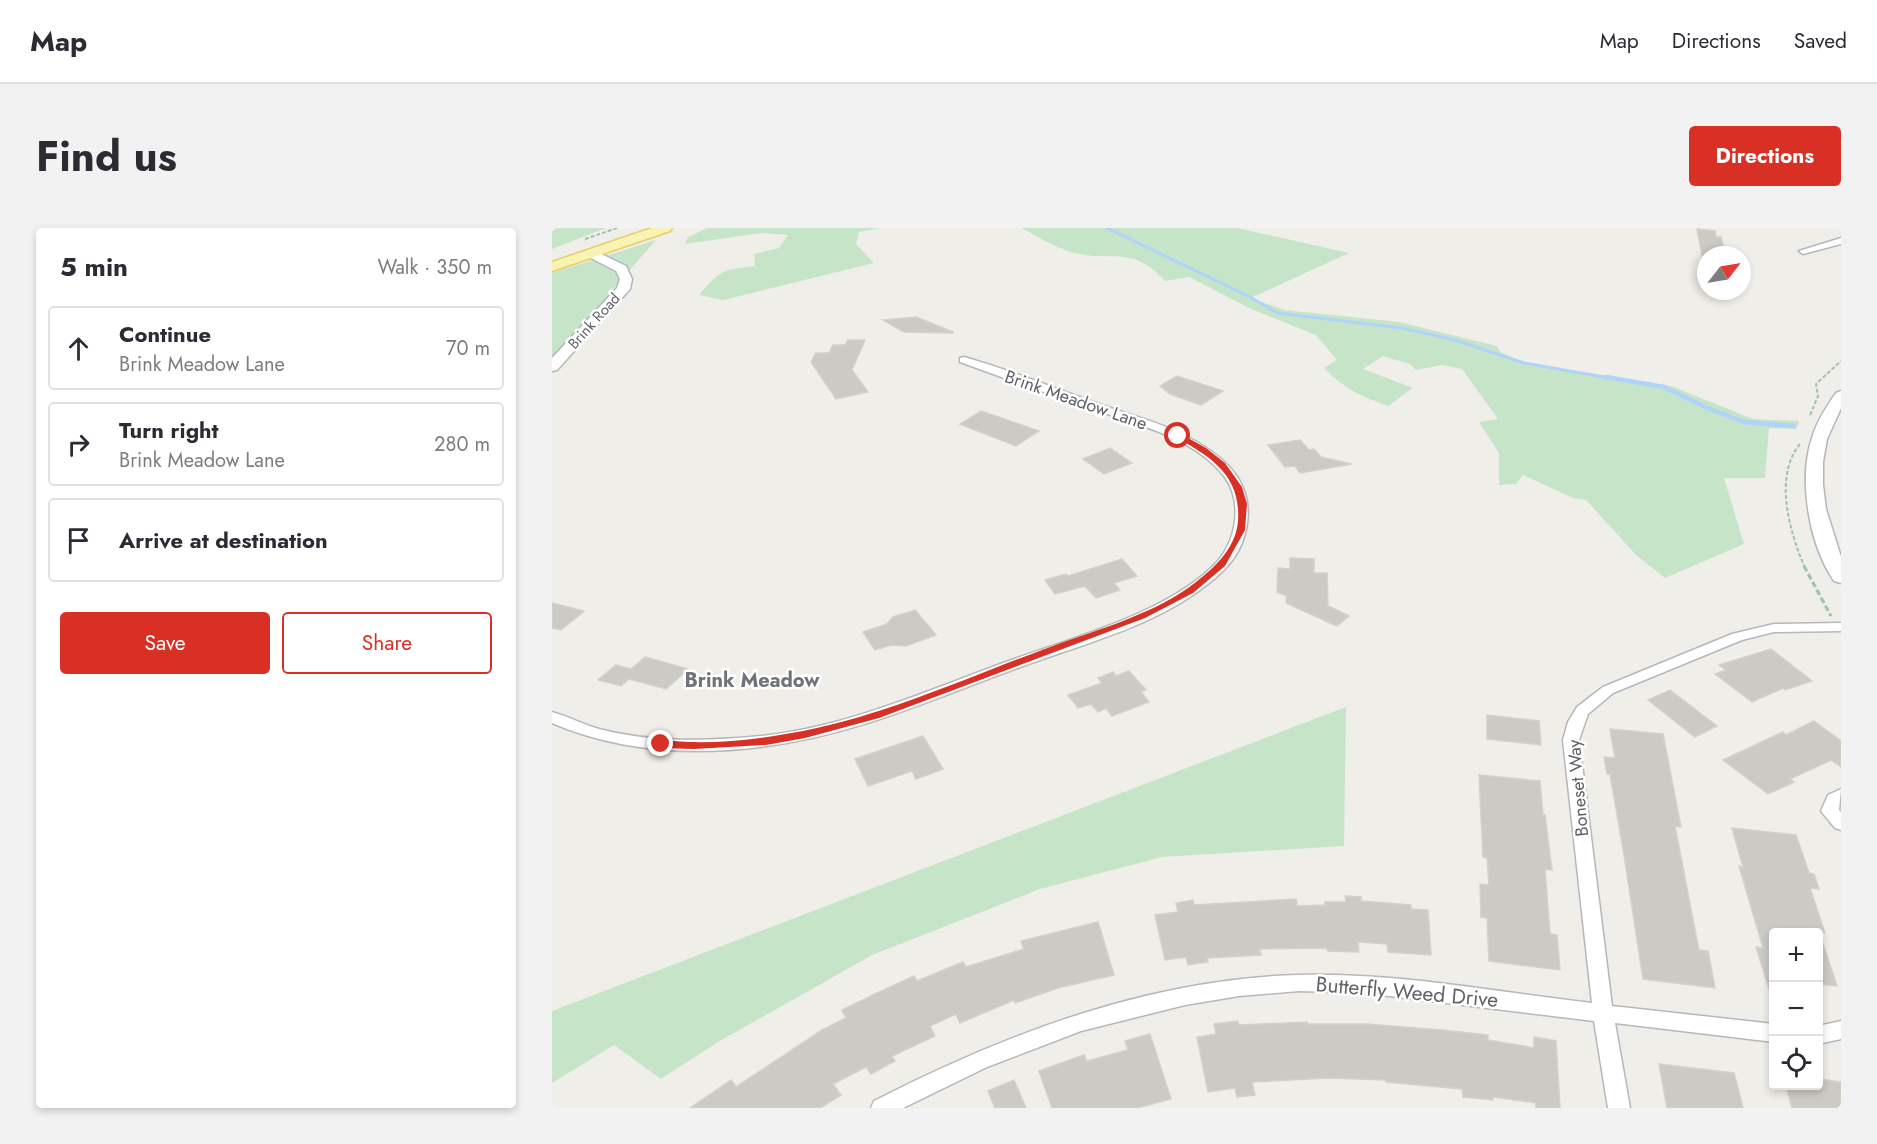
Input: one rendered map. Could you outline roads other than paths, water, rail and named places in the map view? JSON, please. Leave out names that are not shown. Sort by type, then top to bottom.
[{"type":"main road","points":[[552,267],[666,228]]},
{"type":"main road","name":"Brink Road","points":[[552,367],[623,288],[626,279],[622,269],[593,254]]},
{"type":"main road","points":[[1841,396],[1833,406],[1820,436],[1813,471],[1819,525],[1841,577]]},
{"type":"street","points":[[1803,251],[1841,241]]},
{"type":"street","name":"Brink Meadow Lane","points":[[552,717],[603,735],[661,744],[694,746],[766,741],[805,734],[876,716],[1141,616],[1189,591],[1221,566],[1241,530],[1243,504],[1238,487],[1222,465],[1203,450],[1178,436],[964,360]]},
{"type":"street","name":"Boneset Way","points":[[1619,1108],[1604,1014],[1571,740],[1576,718],[1590,701],[1608,690],[1737,637],[1774,628],[1841,627]]},
{"type":"street","points":[[1841,795],[1830,803],[1830,811],[1841,824]]},
{"type":"street","name":"Butterfly Weed Drive","points":[[882,1108],[934,1079],[1011,1046],[1112,1012],[1193,994],[1294,982],[1386,986],[1769,1033]]},
{"type":"street","points":[[1823,1034],[1841,1030]]},
{"type":"waterway","points":[[1107,228],[1250,297],[1277,313],[1401,328],[1455,340],[1524,363],[1615,379]]},
{"type":"waterway","points":[[1606,377],[1664,387],[1705,407],[1744,422],[1794,426]]},
{"type":"district","name":"Brink Meadow","points":[[752,680]]}]
